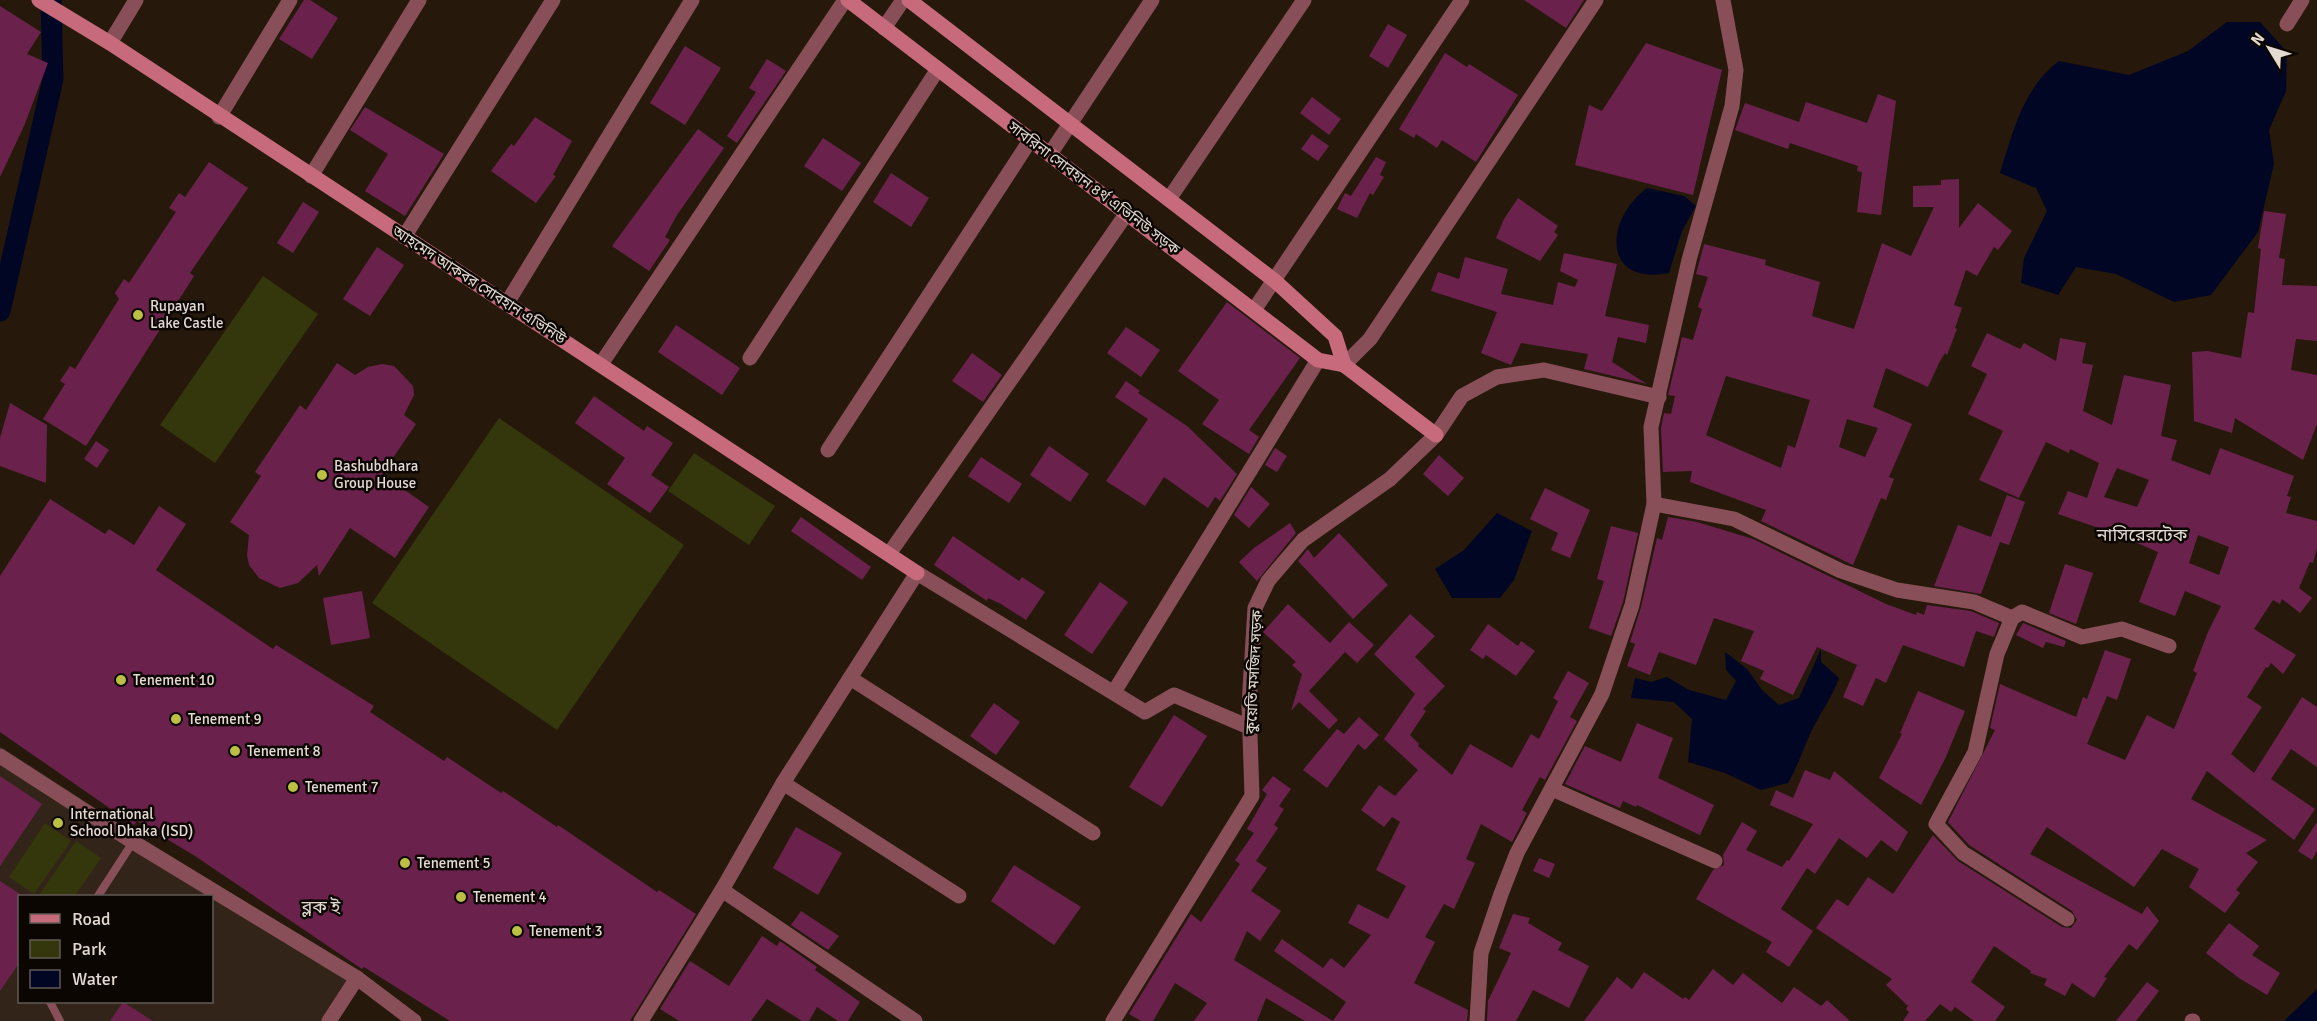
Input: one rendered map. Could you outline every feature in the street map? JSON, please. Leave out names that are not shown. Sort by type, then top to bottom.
[{"type":"street","name":"আহমেদ আকবর সোবহান এভিনিউ","points":[[39,0],[110,43],[219,117],[601,364],[917,573]]},
{"type":"street","points":[[110,43],[136,0]]},
{"type":"street","points":[[219,117],[290,0]]},
{"type":"street","points":[[311,176],[419,0]]},
{"type":"street","points":[[404,237],[553,0]]},
{"type":"street","points":[[507,303],[692,0]]},
{"type":"street","points":[[601,364],[847,0]]},
{"type":"street","name":"সাবরিনা সোবহান ৪র্থ এভিনিউ সড়ক","points":[[847,0],[1318,360],[1344,365],[1436,435]]},
{"type":"street","points":[[884,28],[903,0]]},
{"type":"street","points":[[909,0],[1275,281],[1335,336],[1344,365],[1370,339],[1596,0]]},
{"type":"street","points":[[1050,154],[1152,0]]},
{"type":"street","points":[[1169,199],[1304,0]]},
{"type":"street","points":[[1254,310],[1462,0]]},
{"type":"street","points":[[1477,1021],[1481,953],[1517,854],[1612,669],[1632,605],[1654,504],[1651,428],[1689,260],[1732,106],[1736,70],[1724,0]]},
{"type":"street","points":[[2287,24],[2302,0]]},
{"type":"street","points":[[750,358],[938,69]]},
{"type":"street","points":[[828,450],[1030,139]]},
{"type":"street","points":[[889,554],[1126,213]]},
{"type":"street","points":[[1114,692],[1318,360]]},
{"type":"street","name":"কুয়েতি মসজিদ সড়ক","points":[[1113,1021],[1252,796],[1249,727],[1255,608],[1268,581],[1303,540],[1390,479],[1436,435],[1462,396],[1497,377],[1544,370],[1659,397]]},
{"type":"street","points":[[1654,504],[1734,519],[1841,571],[1897,590],[1974,602],[2012,618]]},
{"type":"street","points":[[647,1019],[783,783],[917,573],[1145,712],[1174,695],[1249,727]]},
{"type":"street","points":[[2067,919],[1963,853],[1936,824],[1976,752],[1997,654],[2012,618],[2022,612],[2082,637],[2122,629],[2169,646]]},
{"type":"street","points":[[850,678],[1093,833]]},
{"type":"street","points":[[0,756],[133,842],[357,978],[414,1021]]},
{"type":"street","points":[[783,783],[959,896]]},
{"type":"street","points":[[1552,789],[1715,861]]},
{"type":"street","points":[[722,890],[915,1021]]},
{"type":"street","points":[[329,1021],[357,978]]},
{"type":"lane","points":[[99,895],[133,842]]},
{"type":"lane","points":[[51,1003],[60,1021]]},
{"type":"shaded area","name":"International School Dhaka (ISD)","points":[[0,746],[357,978],[328,1021],[0,1021]]},
{"type":"green space","points":[[263,276],[318,314],[215,463],[160,425]]},
{"type":"green space","points":[[499,418],[684,545],[557,730],[372,603]]},
{"type":"green space","points":[[694,453],[775,506],[749,545],[668,491]]},
{"type":"green space","points":[[45,823],[71,841],[34,894],[9,877]]},
{"type":"green space","points":[[76,841],[101,858],[76,895],[39,895]]},
{"type":"water","points":[[2227,22],[2260,22],[2287,52],[2286,91],[2269,130],[2274,164],[2258,232],[2211,295],[2174,302],[2116,274],[2076,267],[2058,295],[2021,283],[2024,258],[2047,211],[2036,188],[2000,173],[2021,112],[2036,84],[2059,61],[2129,75],[2188,51]]},
{"type":"water","points":[[1647,188],[1684,196],[1696,206],[1682,231],[1669,273],[1647,274],[1631,270],[1621,260],[1617,247],[1618,232],[1623,216],[1633,201]]},
{"type":"water","points":[[1497,513],[1532,531],[1514,580],[1500,598],[1452,598],[1435,569],[1464,550]]},
{"type":"water","points":[[1821,649],[1821,662],[1839,678],[1788,783],[1761,790],[1725,773],[1688,762],[1692,719],[1674,702],[1631,698],[1635,678],[1651,682],[1667,677],[1689,690],[1726,700],[1736,681],[1726,670],[1725,652],[1747,669],[1762,690],[1779,705],[1799,698]]},
{"type":"water","points":[[2317,989],[2317,1021],[2284,1021],[2314,992]]},
{"type":"building","points":[[304,0],[310,0],[338,18],[312,59],[279,39]]},
{"type":"building","points":[[1524,0],[1584,0],[1566,28]]},
{"type":"building","points":[[0,6],[41,32],[27,54],[48,63],[24,126],[0,177]]},
{"type":"building","points":[[1388,24],[1407,35],[1388,68],[1369,56]]},
{"type":"building","points":[[1646,43],[1722,70],[1693,195],[1575,165],[1589,105],[1602,111]]},
{"type":"building","points":[[685,46],[721,68],[685,125],[650,103]]},
{"type":"building","points":[[1445,53],[1467,67],[1469,64],[1518,95],[1476,162],[1442,140],[1437,148],[1416,134],[1414,138],[1399,129]]},
{"type":"building","points":[[767,59],[786,71],[737,143],[727,136],[756,92],[749,88]]},
{"type":"building","points":[[1878,94],[1896,101],[1881,215],[1857,212],[1862,172],[1857,171],[1858,166],[1790,143],[1788,149],[1735,130],[1745,103],[1799,122],[1806,102],[1867,123]]},
{"type":"building","points":[[1312,97],[1341,119],[1329,135],[1300,113]]},
{"type":"building","points":[[365,107],[444,154],[405,216],[365,191],[388,154],[350,130]]},
{"type":"building","points":[[535,117],[572,141],[553,175],[556,176],[536,203],[491,171],[511,144],[514,146]]},
{"type":"building","points":[[698,129],[724,148],[677,215],[665,237],[670,240],[649,271],[612,246]]},
{"type":"building","points":[[1312,134],[1329,146],[1318,161],[1301,149]]},
{"type":"building","points":[[823,138],[861,163],[842,191],[804,166]]},
{"type":"building","points":[[1376,157],[1386,162],[1380,175],[1384,177],[1373,195],[1370,193],[1357,218],[1337,209],[1345,193],[1351,196]]},
{"type":"building","name":"Rupayan Lake Castle","points":[[209,162],[248,188],[190,273],[194,276],[86,446],[43,419],[65,384],[60,381],[70,366],[75,369],[119,299],[115,293],[124,279],[129,283],[176,212],[169,208],[179,193],[185,197]]},
{"type":"building","points":[[891,173],[929,198],[911,227],[873,202]]},
{"type":"building","points":[[1959,179],[1959,228],[1978,203],[2012,231],[1998,250],[1994,247],[1977,276],[1966,270],[1954,305],[1962,308],[1955,328],[1957,329],[1947,355],[1945,353],[1928,387],[1886,368],[1873,407],[1912,424],[1889,477],[1894,479],[1886,500],[1881,498],[1853,565],[1761,521],[1766,510],[1690,482],[1692,471],[1663,472],[1661,428],[1664,413],[1671,414],[1675,396],[1668,395],[1682,337],[1693,340],[1702,309],[1698,307],[1708,277],[1696,274],[1704,244],[1766,260],[1765,265],[1820,282],[1812,316],[1854,329],[1882,243],[1911,256],[1934,207],[1913,207],[1913,186],[1941,185],[1941,180]],"holes":[[[1726,376],[1810,400],[1795,448],[1788,445],[1781,468],[1706,435]],[[1847,419],[1878,428],[1865,457],[1839,447]]]},
{"type":"building","points":[[1518,198],[1558,226],[1554,232],[1558,235],[1540,261],[1496,238],[1504,219]]},
{"type":"building","points":[[303,202],[319,212],[293,253],[277,243]]},
{"type":"building","points":[[2264,211],[2286,214],[2279,258],[2285,259],[2282,285],[2317,286],[2317,341],[2296,339],[2291,370],[2317,375],[2317,424],[2303,460],[2235,418],[2232,433],[2194,421],[2192,352],[2208,351],[2241,358],[2248,312],[2254,313],[2261,249],[2258,248]]},
{"type":"building","points":[[377,247],[404,265],[370,316],[343,299]]},
{"type":"building","points":[[1564,253],[1617,264],[1605,316],[1649,325],[1646,343],[1618,337],[1612,362],[1647,384],[1584,369],[1588,354],[1521,343],[1511,365],[1481,353],[1497,312],[1431,291],[1438,272],[1459,279],[1465,257],[1508,269],[1501,294],[1553,305],[1558,282],[1575,287],[1578,280],[1560,271]]},
{"type":"building","points":[[1227,302],[1300,358],[1249,430],[1259,437],[1249,454],[1202,424],[1219,400],[1178,371]]},
{"type":"building","points":[[676,325],[740,368],[722,395],[658,352]]},
{"type":"building","points":[[1126,327],[1160,350],[1141,377],[1107,353]]},
{"type":"building","points":[[1987,333],[2020,349],[2024,343],[2056,361],[2060,338],[2086,343],[2082,363],[2093,365],[2083,411],[2112,425],[2124,375],[2171,385],[2161,436],[2177,440],[2171,460],[2210,475],[2220,448],[2294,476],[2287,496],[2291,497],[2286,513],[2317,521],[2317,548],[2313,563],[2310,562],[2299,588],[2312,598],[2300,613],[2282,599],[2280,604],[2273,600],[2254,629],[2296,655],[2283,674],[2271,663],[2268,668],[2266,667],[2247,697],[2262,707],[2231,754],[2254,773],[2302,697],[2317,707],[2317,767],[2291,749],[2271,779],[2315,809],[2294,840],[2207,771],[2191,799],[2267,840],[2246,853],[2258,862],[2236,890],[2240,893],[2225,913],[2189,887],[2199,869],[2162,849],[2134,887],[2047,827],[2030,854],[2142,914],[2147,906],[2159,921],[2137,950],[2129,944],[2104,977],[2107,978],[2094,998],[2072,983],[2065,996],[2044,985],[2047,979],[2030,973],[2031,971],[1994,946],[1971,982],[2005,1007],[1995,1021],[1974,1021],[1955,1007],[1951,1012],[1940,1004],[1925,1021],[1903,1021],[1909,1012],[1906,1009],[1908,1006],[1886,985],[1892,979],[1816,928],[1837,899],[1848,906],[1868,877],[1893,894],[1933,835],[1958,861],[2062,927],[2071,928],[2077,920],[2072,911],[1969,845],[1948,822],[1995,730],[1990,728],[2000,684],[2076,717],[2083,697],[2087,699],[2105,650],[2131,659],[2117,700],[2107,696],[2087,744],[2125,760],[2147,715],[2174,729],[2197,673],[2193,671],[2221,606],[2185,591],[2175,616],[2139,602],[2158,552],[2116,534],[2058,514],[2068,491],[2087,498],[2099,463],[2070,449],[2069,453],[2046,442],[2019,498],[1979,480],[2003,431],[1968,414],[1987,374],[1971,366]],"holes":[[[2117,468],[2149,480],[2137,507],[2104,497]],[[2198,535],[2229,547],[2219,575],[2189,563]]]},
{"type":"building","points":[[972,353],[1002,375],[983,402],[952,381]]},
{"type":"building","name":"Bashubdhara Group House","points":[[337,363],[355,375],[368,367],[382,364],[394,366],[413,386],[414,395],[404,415],[416,424],[382,474],[429,507],[395,558],[350,528],[319,576],[317,565],[298,583],[280,588],[259,578],[249,565],[247,555],[249,535],[230,522],[261,476],[255,472],[300,405],[306,410]]},
{"type":"building","points":[[1126,381],[1140,391],[1138,393],[1187,426],[1237,474],[1220,501],[1215,497],[1208,508],[1164,477],[1145,506],[1106,481],[1148,419],[1115,397]]},
{"type":"building","points":[[594,396],[644,431],[647,426],[673,443],[651,475],[669,487],[650,513],[607,484],[625,458],[575,423]]},
{"type":"building","points":[[10,403],[47,425],[46,483],[0,466],[0,438]]},
{"type":"building","points":[[96,441],[109,450],[97,468],[84,459]]},
{"type":"building","points":[[1049,446],[1089,474],[1070,502],[1030,475]]},
{"type":"building","points":[[1275,448],[1287,456],[1277,472],[1265,465]]},
{"type":"building","points":[[1439,455],[1464,478],[1448,496],[1423,474]]},
{"type":"building","points":[[981,457],[1022,484],[1009,503],[968,476]]},
{"type":"building","points":[[1251,487],[1270,504],[1249,528],[1234,515]]},
{"type":"building","points":[[1545,488],[1590,510],[1570,558],[1551,550],[1558,533],[1530,519]]},
{"type":"building","points":[[2007,495],[2025,502],[2009,545],[2000,542],[1981,594],[1934,586],[1958,525],[1991,537]]},
{"type":"building","points":[[50,499],[105,534],[109,529],[134,545],[159,506],[186,524],[156,570],[273,649],[276,645],[374,706],[370,712],[444,761],[447,757],[501,793],[503,791],[657,892],[659,890],[696,914],[630,1021],[450,1021],[364,967],[362,969],[195,856],[137,821],[134,825],[0,732],[0,576]]},
{"type":"building","points":[[801,517],[871,567],[862,580],[791,531]]},
{"type":"building","points":[[1668,517],[1697,522],[1753,539],[1886,604],[1916,615],[1917,612],[1924,615],[1927,605],[1971,611],[1999,623],[1994,637],[1976,631],[1964,667],[1903,645],[1886,683],[1876,678],[1863,706],[1843,697],[1857,665],[1817,647],[1793,695],[1760,679],[1764,671],[1741,661],[1754,631],[1714,618],[1696,665],[1659,652],[1650,675],[1627,666],[1635,644],[1630,642],[1641,607],[1657,538],[1662,540]]},
{"type":"building","points":[[1290,523],[1296,533],[1257,581],[1239,562],[1254,548]]},
{"type":"building","points":[[1611,526],[1638,533],[1623,602],[1611,636],[1589,628],[1604,581],[1597,579]]},
{"type":"building","points":[[1339,533],[1388,585],[1353,619],[1298,561],[1308,549],[1314,558]]},
{"type":"building","points":[[953,536],[1019,581],[1022,577],[1045,592],[1026,620],[1001,604],[988,598],[987,601],[934,565]]},
{"type":"building","points":[[2065,564],[2093,573],[2076,624],[2049,613]]},
{"type":"building","points":[[1100,582],[1128,602],[1092,654],[1064,635]]},
{"type":"building","points":[[362,591],[370,638],[331,645],[323,598]]},
{"type":"building","points":[[1288,604],[1330,643],[1349,622],[1374,645],[1357,663],[1345,652],[1309,691],[1338,720],[1329,729],[1299,702],[1291,711],[1302,674],[1292,665],[1296,662],[1263,632]]},
{"type":"building","points":[[1410,614],[1435,636],[1415,657],[1445,686],[1423,709],[1426,711],[1410,735],[1419,744],[1418,746],[1452,775],[1470,744],[1512,768],[1531,734],[1539,739],[1558,701],[1553,698],[1568,671],[1589,683],[1570,717],[1577,721],[1545,780],[1540,777],[1522,810],[1527,813],[1512,842],[1481,824],[1466,859],[1475,863],[1454,909],[1444,904],[1425,937],[1435,942],[1414,983],[1468,1010],[1467,1021],[1333,1021],[1346,1002],[1274,951],[1282,939],[1323,968],[1331,958],[1344,968],[1371,935],[1348,923],[1358,904],[1388,919],[1406,886],[1376,870],[1400,822],[1392,817],[1384,827],[1361,810],[1379,785],[1395,796],[1418,770],[1384,739],[1415,694],[1374,654]]},
{"type":"building","points":[[2023,623],[2066,641],[2064,647],[2046,642],[2043,648],[2016,635]]},
{"type":"building","points":[[1488,624],[1518,646],[1521,641],[1535,651],[1516,676],[1486,655],[1483,659],[1470,650]]},
{"type":"building","points":[[1918,691],[1965,711],[1945,759],[1921,805],[1879,778],[1902,734],[1900,733]]},
{"type":"building","points":[[994,703],[1020,722],[996,755],[970,736]]},
{"type":"building","points":[[1174,715],[1207,736],[1162,807],[1129,787]]},
{"type":"building","points":[[1359,717],[1379,735],[1365,750],[1358,744],[1327,788],[1303,770],[1337,729],[1344,734]]},
{"type":"building","points":[[1637,723],[1673,738],[1658,778],[1714,805],[1700,835],[1637,805],[1636,807],[1623,801],[1620,808],[1565,784],[1585,746],[1621,762]]},
{"type":"building","points":[[1805,770],[1830,780],[1834,771],[1908,832],[1897,852],[1881,840],[1867,858],[1839,838],[1815,874],[1807,868],[1781,909],[1813,931],[1789,967],[1766,952],[1772,942],[1696,899],[1713,870],[1724,865],[1723,855],[1742,822],[1757,831],[1746,850],[1782,867],[1787,860],[1789,861],[1813,824],[1770,805],[1776,790],[1793,798]]},
{"type":"building","points":[[0,776],[42,804],[0,866]]},
{"type":"building","points":[[1273,776],[1291,789],[1279,806],[1284,809],[1274,825],[1278,828],[1256,861],[1267,868],[1251,891],[1281,911],[1260,941],[1247,931],[1234,960],[1333,1021],[1305,1021],[1266,998],[1257,1021],[1194,1021],[1207,1003],[1175,983],[1153,1021],[1141,1021],[1129,1014],[1191,914],[1201,922],[1240,864],[1235,860],[1254,833],[1247,829],[1267,794],[1262,790]]},
{"type":"building","points":[[2317,822],[2317,851],[2312,860],[2298,851]]},
{"type":"building","points":[[796,827],[842,853],[818,895],[773,868]]},
{"type":"building","points":[[1539,858],[1555,864],[1549,878],[1533,871]]},
{"type":"building","points":[[1014,865],[1081,907],[1054,945],[991,901]]},
{"type":"building","points":[[0,881],[20,895],[18,895],[18,965],[0,991]]},
{"type":"building","points":[[801,911],[839,936],[828,950],[791,925]]},
{"type":"building","points":[[1513,914],[1530,918],[1528,923],[1562,943],[1558,950],[1589,966],[1569,1008],[1533,990],[1516,1021],[1487,1021],[1488,1001],[1511,953],[1499,948]]},
{"type":"building","points":[[2229,923],[2259,946],[2252,955],[2280,973],[2267,995],[2239,978],[2206,953]]},
{"type":"building","points":[[762,936],[777,946],[780,941],[817,967],[815,970],[860,1002],[848,1021],[838,1021],[817,1007],[809,1021],[802,1021],[767,999],[751,1021],[679,1021],[660,1009],[690,961],[729,986]]},
{"type":"building","points":[[1713,969],[1733,985],[1743,973],[1782,1003],[1794,987],[1821,1006],[1827,1000],[1850,1021],[1584,1021],[1617,977],[1632,989],[1644,972],[1683,999],[1685,997],[1689,1000]]},
{"type":"building","points":[[2147,982],[2159,991],[2136,1021],[2116,1021]]},
{"type":"building","points":[[125,1003],[153,1021],[110,1021]]},
{"type":"waterway","points":[[0,311],[53,79],[51,0]]},
{"type":"place","name":"Rupayan Lake Castle","points":[[138,315]]},
{"type":"place","name":"Bashubdhara Group House","points":[[322,475]]},
{"type":"place","name":"Tenement 10","points":[[121,680]]},
{"type":"place","name":"Tenement 9","points":[[176,719]]},
{"type":"place","name":"Tenement 8","points":[[235,751]]},
{"type":"place","name":"Tenement 7","points":[[293,787]]},
{"type":"place","name":"International School Dhaka (ISD)","points":[[58,823]]},
{"type":"place","name":"Tenement 5","points":[[405,863]]},
{"type":"place","name":"Tenement 4","points":[[461,897]]},
{"type":"place","name":"Tenement 3","points":[[517,931]]},
{"type":"district","name":"নাসিরেরটেক","points":[[2142,535]]},
{"type":"district","name":"ব্লক ই","points":[[321,907]]}]
